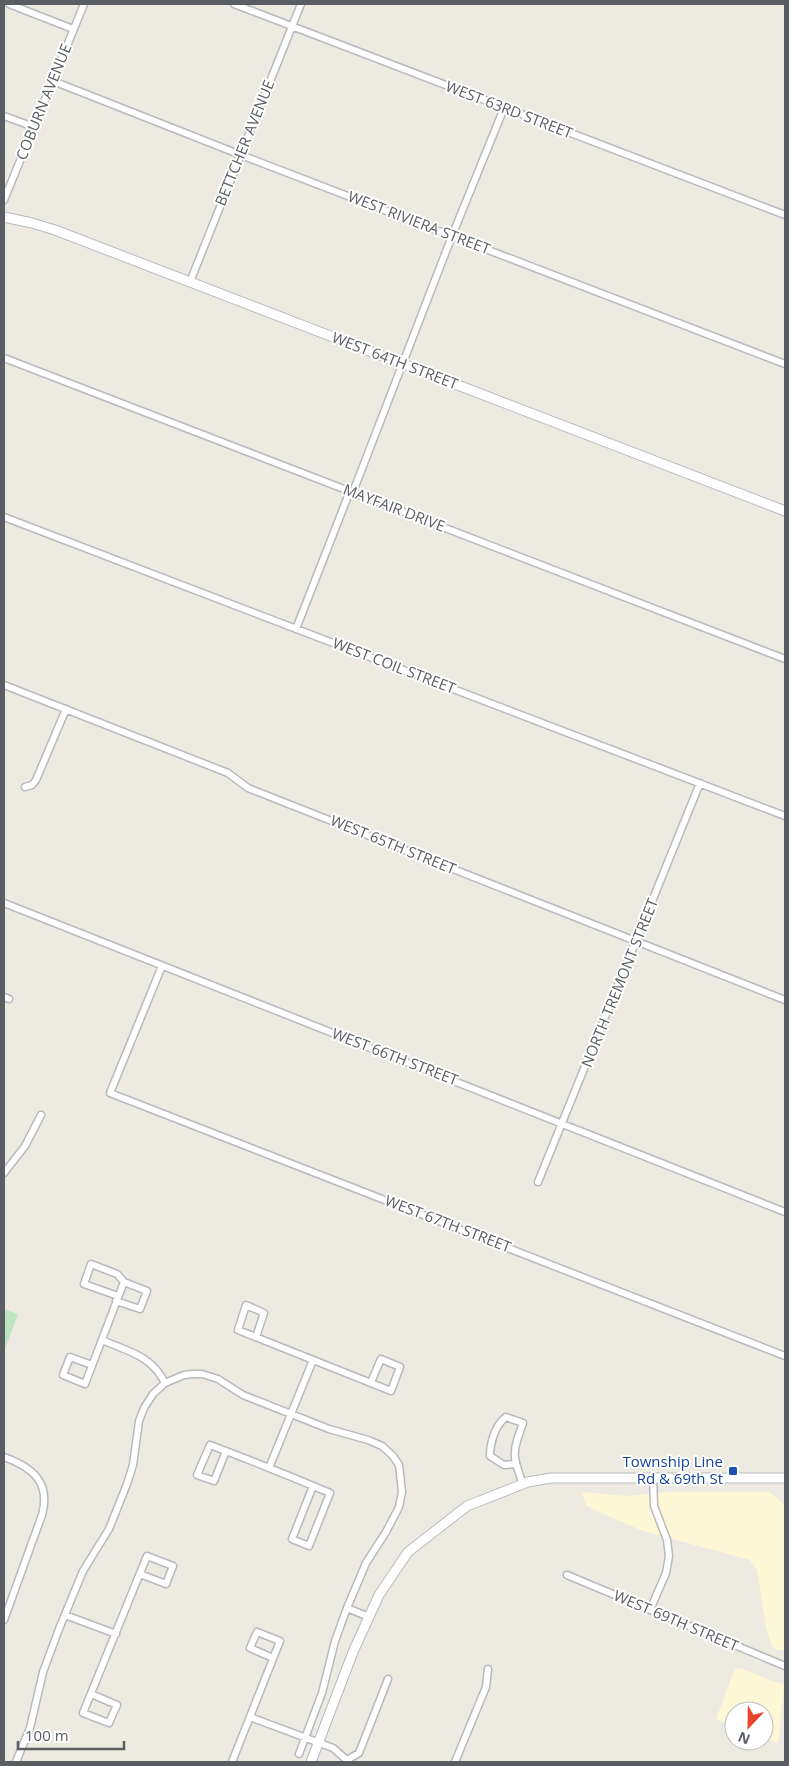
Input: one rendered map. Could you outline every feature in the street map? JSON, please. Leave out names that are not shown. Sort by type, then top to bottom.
[{"type":"street","points":[[9,4],[73,29]]},
{"type":"street","name":"COBURN AVENUE","points":[[4,200],[84,4]]},
{"type":"street","name":"WEST 63RD STREET","points":[[234,4],[785,215]]},
{"type":"street","name":"BETTCHER AVENUE","points":[[190,282],[302,4]]},
{"type":"street","name":"WEST RIVIERA STREET","points":[[53,81],[785,364]]},
{"type":"street","points":[[296,629],[504,108]]},
{"type":"street","points":[[4,116],[34,127]]},
{"type":"street","name":"WEST 64TH STREET","points":[[4,217],[32,222],[55,230],[785,511]]},
{"type":"street","name":"MAYFAIR DRIVE","points":[[4,358],[785,659]]},
{"type":"street","name":"WEST COIL STREET","points":[[4,517],[785,816]]},
{"type":"street","name":"WEST 65TH STREET","points":[[4,684],[228,773],[248,788],[785,1000]]},
{"type":"street","points":[[25,787],[32,785],[36,780],[66,709]]},
{"type":"street","name":"NORTH TREMONT STREET","points":[[538,1182],[700,783]]},
{"type":"street","name":"WEST 66TH STREET","points":[[4,903],[785,1212]]},
{"type":"street","name":"WEST 67TH STREET","points":[[162,966],[110,1093],[785,1356]]},
{"type":"street","points":[[4,1173],[26,1146],[41,1115]]},
{"type":"street","points":[[91,1264],[117,1274],[124,1282],[147,1292],[140,1309],[84,1284],[91,1264]]},
{"type":"street","points":[[92,1365],[70,1356],[64,1375],[85,1384],[124,1282]]},
{"type":"street","points":[[256,1337],[264,1313],[246,1305],[238,1330],[391,1391],[400,1367],[381,1359],[371,1382]]},
{"type":"street","points":[[102,1340],[150,1361],[159,1371],[165,1383]]},
{"type":"street","points":[[269,1468],[313,1360]]},
{"type":"street","points":[[16,1762],[30,1728],[43,1672],[65,1615],[88,1562],[111,1525],[128,1484],[139,1421],[144,1408],[153,1394],[165,1383],[184,1375],[202,1374],[218,1379],[243,1395],[329,1429],[382,1446],[399,1465],[402,1492],[399,1506],[386,1532],[366,1563],[347,1608],[334,1641],[322,1693],[299,1754]]},
{"type":"street","points":[[515,1464],[504,1465],[490,1456],[490,1447],[498,1425],[506,1416],[523,1423],[515,1446],[515,1464],[523,1484]]},
{"type":"street","points":[[226,1451],[214,1481],[197,1475],[210,1445],[226,1451],[269,1468],[313,1486],[330,1493],[309,1546],[292,1539],[313,1486]]},
{"type":"street","points":[[4,1457],[25,1466],[33,1473],[42,1488],[44,1499],[43,1510],[4,1620]]},
{"type":"street","points":[[650,1610],[665,1577],[669,1556],[665,1536],[654,1506],[652,1477]]},
{"type":"street","points":[[310,1762],[353,1652],[379,1595],[408,1552],[467,1506],[523,1484],[551,1478],[785,1478]]},
{"type":"street","points":[[91,1694],[117,1705],[109,1724],[83,1713],[140,1574],[148,1556],[173,1566],[166,1584],[140,1574]]},
{"type":"street","name":"WEST 69TH STREET","points":[[567,1576],[785,1666]]},
{"type":"street","points":[[347,1608],[369,1616]]},
{"type":"street","points":[[65,1615],[116,1634]]},
{"type":"street","points":[[232,1762],[280,1641],[257,1632],[250,1648],[273,1658]]},
{"type":"street","points":[[455,1762],[486,1687],[488,1669]]},
{"type":"street","points":[[250,1717],[334,1748],[348,1761],[359,1753],[388,1679]]},
{"type":"shaded area","points":[[582,1492],[626,1496],[668,1492],[770,1492],[785,1506],[785,1650],[776,1650],[771,1644],[766,1627],[757,1570],[750,1560],[640,1530],[586,1506]]},
{"type":"shaded area","points":[[739,1668],[784,1685],[778,1743],[774,1742],[774,1701],[724,1701],[724,1722],[716,1719],[735,1669]]},
{"type":"green space","points":[[4,1309],[18,1314],[4,1352]]},
{"type":"place","name":"Township Line Rd & 69th St","points":[[733,1471]]}]
